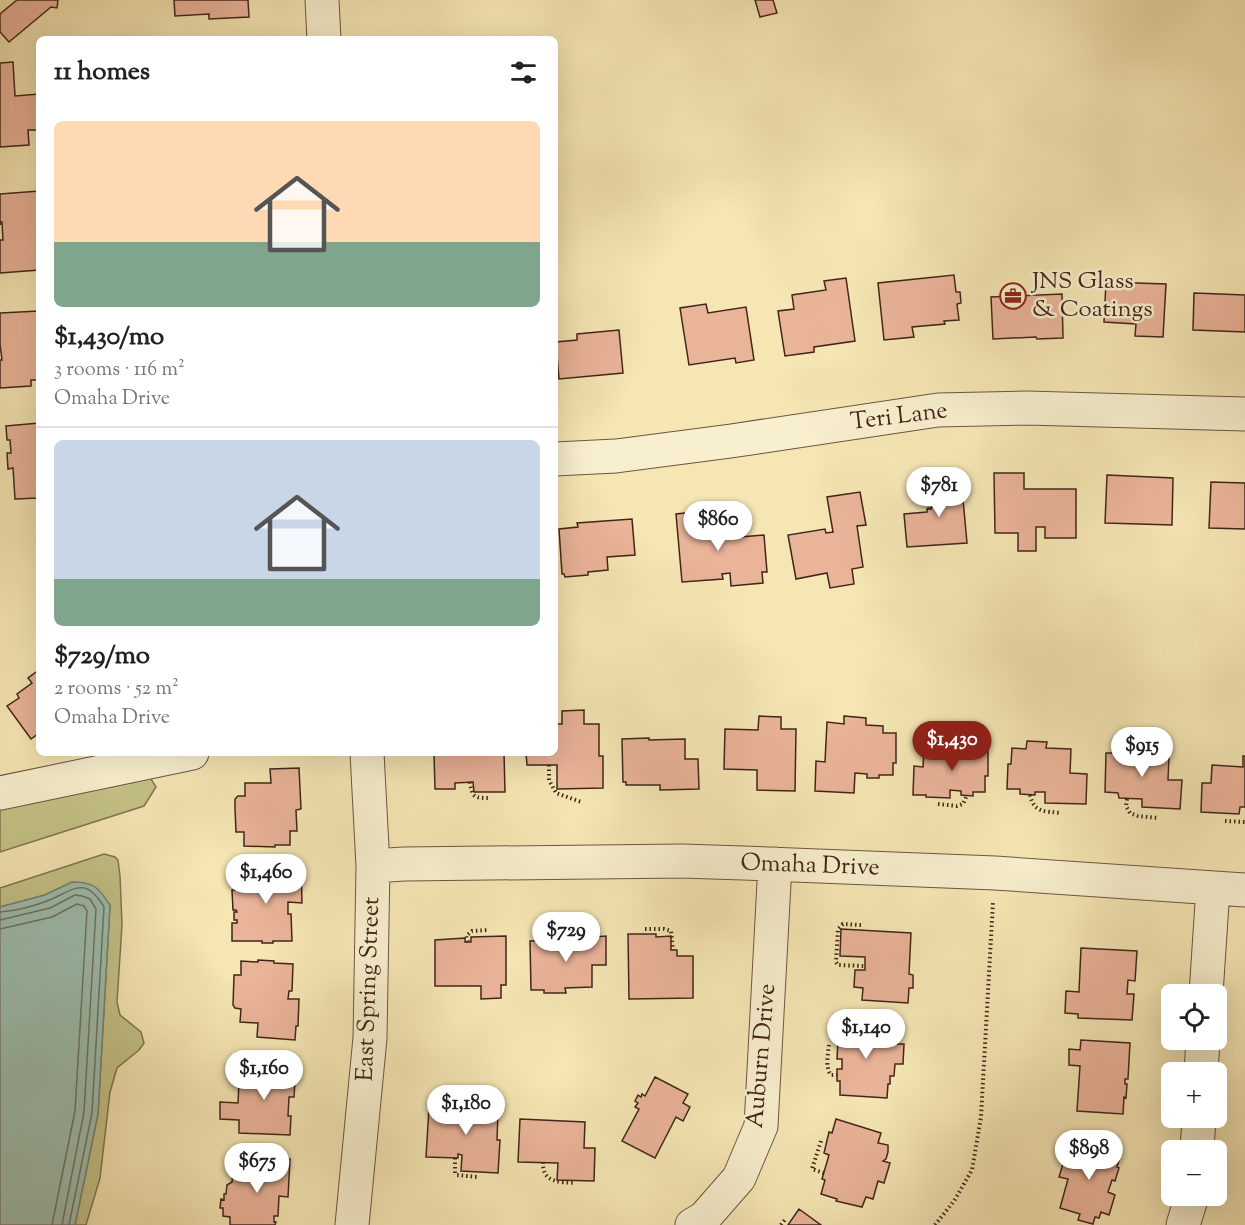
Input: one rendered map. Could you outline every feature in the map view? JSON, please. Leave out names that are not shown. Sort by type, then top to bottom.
[{"type":"street","points":[[322,0],[324,36]]},
{"type":"street","name":"Teri Lane","points":[[558,459],[615,456],[938,410],[1026,408],[1245,414]]},
{"type":"street","points":[[0,793],[178,756]]},
{"type":"street","name":"East Spring Street","points":[[352,1225],[370,1038],[374,866],[367,756]]},
{"type":"street","name":"Omaha Drive","points":[[374,866],[682,861],[995,873],[1245,890]]},
{"type":"street","name":"Auburn Drive","points":[[692,1225],[704,1218],[739,1178],[761,1126],[775,864]]},
{"type":"street","points":[[1207,984],[1213,888]]},
{"type":"street","points":[[1183,1225],[1189,1206]]},
{"type":"path","points":[[928,494],[929,509]]},
{"type":"path","points":[[549,765],[549,780],[556,793],[581,802]]},
{"type":"path","points":[[470,782],[474,796],[490,798]]},
{"type":"path","points":[[938,804],[957,806],[963,804],[968,795]]},
{"type":"path","points":[[1030,795],[1036,808],[1060,813]]},
{"type":"path","points":[[1127,799],[1126,806],[1133,815],[1158,818]]},
{"type":"path","points":[[1225,821],[1245,822]]},
{"type":"path","points":[[936,1225],[954,1201],[972,1170],[981,1117],[993,898]]},
{"type":"path","points":[[861,925],[843,924],[838,929],[836,962],[838,965],[865,966]]},
{"type":"path","points":[[553,940],[555,931],[560,928],[585,927]]},
{"type":"path","points":[[645,929],[672,931],[673,950]]},
{"type":"path","points":[[468,942],[466,936],[472,931],[488,930]]},
{"type":"path","points":[[829,1045],[828,1072],[831,1075],[837,1075]]},
{"type":"path","points":[[821,1141],[812,1169],[824,1173]]},
{"type":"path","points":[[455,1158],[457,1175],[477,1177]]},
{"type":"path","points":[[543,1162],[545,1174],[550,1179],[575,1183]]},
{"type":"path","points":[[782,1225],[786,1218]]},
{"type":"shaded area","points":[[146,771],[156,787],[144,806],[0,852],[0,802]]},
{"type":"shaded area","points":[[104,854],[118,860],[120,876],[122,925],[117,1002],[120,1015],[141,1032],[144,1043],[117,1068],[110,1092],[100,1178],[86,1225],[75,1225],[98,1114],[110,905],[72,882],[45,895],[0,907],[0,888]]},
{"type":"water","points":[[72,882],[86,883],[95,887],[110,905],[98,1114],[75,1225],[0,1225],[0,907],[45,895]]},
{"type":"building","points":[[17,0],[58,0],[57,8],[51,7],[9,42],[0,32],[0,14]]},
{"type":"building","points":[[174,0],[248,0],[249,17],[209,19],[209,14],[175,16]]},
{"type":"building","points":[[755,0],[773,0],[777,13],[760,17]]},
{"type":"building","points":[[13,62],[15,96],[36,94],[36,130],[28,130],[29,145],[0,147],[0,63]]},
{"type":"building","points":[[36,191],[36,270],[0,273],[0,240],[3,240],[2,222],[0,222],[0,194]]},
{"type":"building","points":[[954,275],[956,292],[960,292],[961,303],[957,304],[959,320],[944,321],[945,324],[912,327],[914,337],[884,340],[878,283]]},
{"type":"building","points":[[846,278],[855,341],[814,347],[814,352],[785,356],[778,311],[794,309],[792,295],[826,290],[824,281]]},
{"type":"building","points":[[1106,282],[1166,284],[1163,337],[1135,336],[1136,324],[1104,322]]},
{"type":"building","points":[[1194,293],[1245,295],[1245,332],[1193,330]]},
{"type":"building","points":[[1062,294],[1063,338],[993,339],[991,297]]},
{"type":"building","points":[[706,304],[708,313],[746,307],[754,360],[736,363],[735,358],[689,365],[680,308]]},
{"type":"building","points":[[36,311],[36,380],[31,380],[31,386],[0,388],[0,360],[2,360],[0,313]]},
{"type":"building","points":[[619,330],[623,373],[559,379],[558,342],[577,340],[577,334]]},
{"type":"building","points":[[36,423],[36,498],[15,499],[13,468],[8,469],[7,453],[11,453],[6,426]]},
{"type":"building","points":[[994,473],[1024,473],[1024,489],[1076,489],[1076,538],[1045,538],[1045,527],[1036,527],[1036,551],[1018,551],[1018,533],[995,533]]},
{"type":"building","points":[[1107,475],[1173,478],[1172,525],[1105,523]]},
{"type":"building","points":[[961,478],[967,543],[907,547],[904,514],[927,512],[927,509],[934,507],[932,481]]},
{"type":"building","points":[[1211,482],[1245,483],[1245,529],[1209,528]]},
{"type":"building","points":[[860,492],[866,525],[857,526],[863,567],[852,569],[854,584],[830,588],[827,573],[796,579],[788,535],[825,529],[826,533],[833,532],[827,497]]},
{"type":"building","points":[[714,510],[716,539],[764,535],[767,572],[762,572],[763,583],[731,586],[730,573],[722,574],[723,579],[682,582],[676,514]]},
{"type":"building","points":[[632,519],[635,555],[607,557],[608,570],[565,577],[562,574],[559,529],[578,527],[577,523]]},
{"type":"building","points":[[36,672],[36,735],[31,739],[7,706],[19,698],[17,694],[32,683],[28,678]]},
{"type":"building","points":[[584,710],[584,724],[599,724],[599,756],[603,756],[603,788],[557,789],[557,765],[527,765],[526,756],[558,756],[558,724],[562,724],[562,711]]},
{"type":"building","points":[[759,716],[781,717],[781,729],[796,729],[795,791],[757,790],[757,770],[724,769],[725,729],[758,730]]},
{"type":"building","points":[[844,716],[866,718],[866,725],[883,726],[883,733],[896,733],[896,763],[893,763],[893,775],[867,778],[867,774],[855,773],[854,793],[815,791],[816,761],[825,762],[827,722],[844,724]]},
{"type":"building","points":[[649,738],[649,740],[685,739],[685,759],[698,759],[699,789],[660,790],[660,785],[626,785],[626,782],[623,782],[622,739]]},
{"type":"building","points":[[955,741],[975,742],[975,749],[988,750],[988,776],[985,776],[985,792],[973,792],[973,796],[961,795],[961,791],[950,790],[950,798],[913,795],[914,766],[923,767],[924,749],[955,751]]},
{"type":"building","points":[[1027,741],[1047,742],[1046,748],[1071,749],[1070,773],[1087,774],[1086,804],[1045,803],[1045,792],[1035,792],[1035,795],[1020,794],[1020,789],[1007,789],[1008,764],[1011,764],[1012,748],[1026,749]]},
{"type":"building","points":[[1122,745],[1146,746],[1146,755],[1169,756],[1168,780],[1182,780],[1180,809],[1142,807],[1142,799],[1119,798],[1118,793],[1105,792],[1106,753],[1122,753]]},
{"type":"building","points":[[434,756],[504,756],[505,792],[474,792],[473,782],[455,783],[455,789],[435,789]]},
{"type":"building","points":[[1243,756],[1245,756],[1245,807],[1240,807],[1239,814],[1201,812],[1202,783],[1211,783],[1212,765],[1243,767]]},
{"type":"building","points":[[299,768],[301,809],[296,810],[297,831],[290,831],[290,845],[244,846],[244,832],[236,832],[235,799],[238,796],[245,796],[245,783],[271,783],[270,769]]},
{"type":"building","points":[[276,866],[301,866],[302,903],[288,902],[292,941],[262,943],[262,941],[232,941],[232,923],[237,923],[237,920],[234,920],[234,912],[237,912],[233,910],[232,890],[238,890],[235,887],[237,874],[275,874]]},
{"type":"building","points":[[841,929],[911,933],[909,974],[913,975],[913,988],[909,988],[908,1003],[862,1000],[863,988],[854,987],[855,970],[865,970],[865,957],[840,956]]},
{"type":"building","points":[[594,934],[594,937],[606,936],[606,965],[592,965],[592,987],[565,988],[566,993],[544,993],[544,990],[531,990],[530,941],[560,940],[560,948],[570,948],[570,935]]},
{"type":"building","points":[[628,934],[671,936],[671,950],[677,950],[677,956],[693,956],[693,998],[629,999]]},
{"type":"building","points":[[506,936],[506,985],[501,985],[501,998],[481,999],[481,986],[435,986],[435,940],[465,938],[465,942],[471,942],[471,937]]},
{"type":"building","points":[[1081,948],[1137,951],[1135,981],[1128,980],[1127,994],[1134,994],[1132,1020],[1078,1018],[1078,1014],[1065,1013],[1066,991],[1079,992]]},
{"type":"building","points":[[258,960],[293,964],[292,991],[289,991],[288,999],[299,999],[295,1040],[257,1037],[258,1023],[240,1022],[241,1009],[233,1005],[234,975],[241,975],[241,961],[258,962]]},
{"type":"building","points":[[839,1021],[866,1023],[865,1028],[892,1030],[892,1044],[904,1044],[903,1064],[895,1064],[894,1076],[890,1076],[890,1084],[888,1084],[887,1098],[840,1095],[840,1081],[837,1081],[837,1069],[842,1069],[842,1059],[837,1059]]},
{"type":"building","points":[[1081,1040],[1130,1043],[1123,1114],[1077,1111],[1080,1066],[1069,1065],[1069,1049],[1080,1050]]},
{"type":"building","points":[[272,1063],[296,1064],[294,1097],[289,1097],[290,1135],[239,1133],[239,1120],[220,1119],[220,1102],[238,1103],[239,1082],[245,1082],[245,1068],[272,1069]]},
{"type":"building","points":[[655,1077],[688,1094],[683,1103],[690,1107],[683,1121],[676,1117],[655,1158],[622,1141],[639,1109],[635,1107],[638,1103],[635,1101],[638,1095],[645,1096]]},
{"type":"building","points":[[475,1098],[494,1099],[494,1113],[498,1113],[497,1140],[500,1140],[498,1173],[461,1171],[462,1155],[458,1154],[458,1158],[426,1157],[429,1108],[474,1111]]},
{"type":"building","points":[[520,1119],[585,1122],[584,1148],[595,1148],[594,1181],[557,1180],[558,1163],[518,1162]]},
{"type":"building","points":[[836,1119],[881,1133],[878,1143],[888,1145],[886,1159],[883,1161],[890,1163],[884,1183],[878,1181],[873,1199],[866,1197],[862,1207],[836,1201],[837,1199],[821,1194],[825,1180],[822,1179],[829,1155],[824,1153],[829,1132],[832,1133]]},
{"type":"building","points":[[1080,1141],[1121,1153],[1115,1181],[1112,1180],[1108,1192],[1115,1195],[1109,1215],[1101,1212],[1099,1218],[1095,1217],[1093,1224],[1078,1220],[1080,1214],[1060,1208],[1068,1179],[1059,1177],[1067,1151],[1076,1154]]},
{"type":"building","points":[[262,1157],[290,1159],[288,1197],[279,1196],[278,1216],[274,1216],[275,1225],[230,1225],[230,1217],[223,1216],[223,1208],[220,1208],[227,1185],[232,1182],[233,1171],[260,1173]]},
{"type":"building","points":[[799,1209],[821,1225],[788,1225]]},
{"type":"place","name":"JNS Glass & Coatings","points":[[1013,296]]}]
